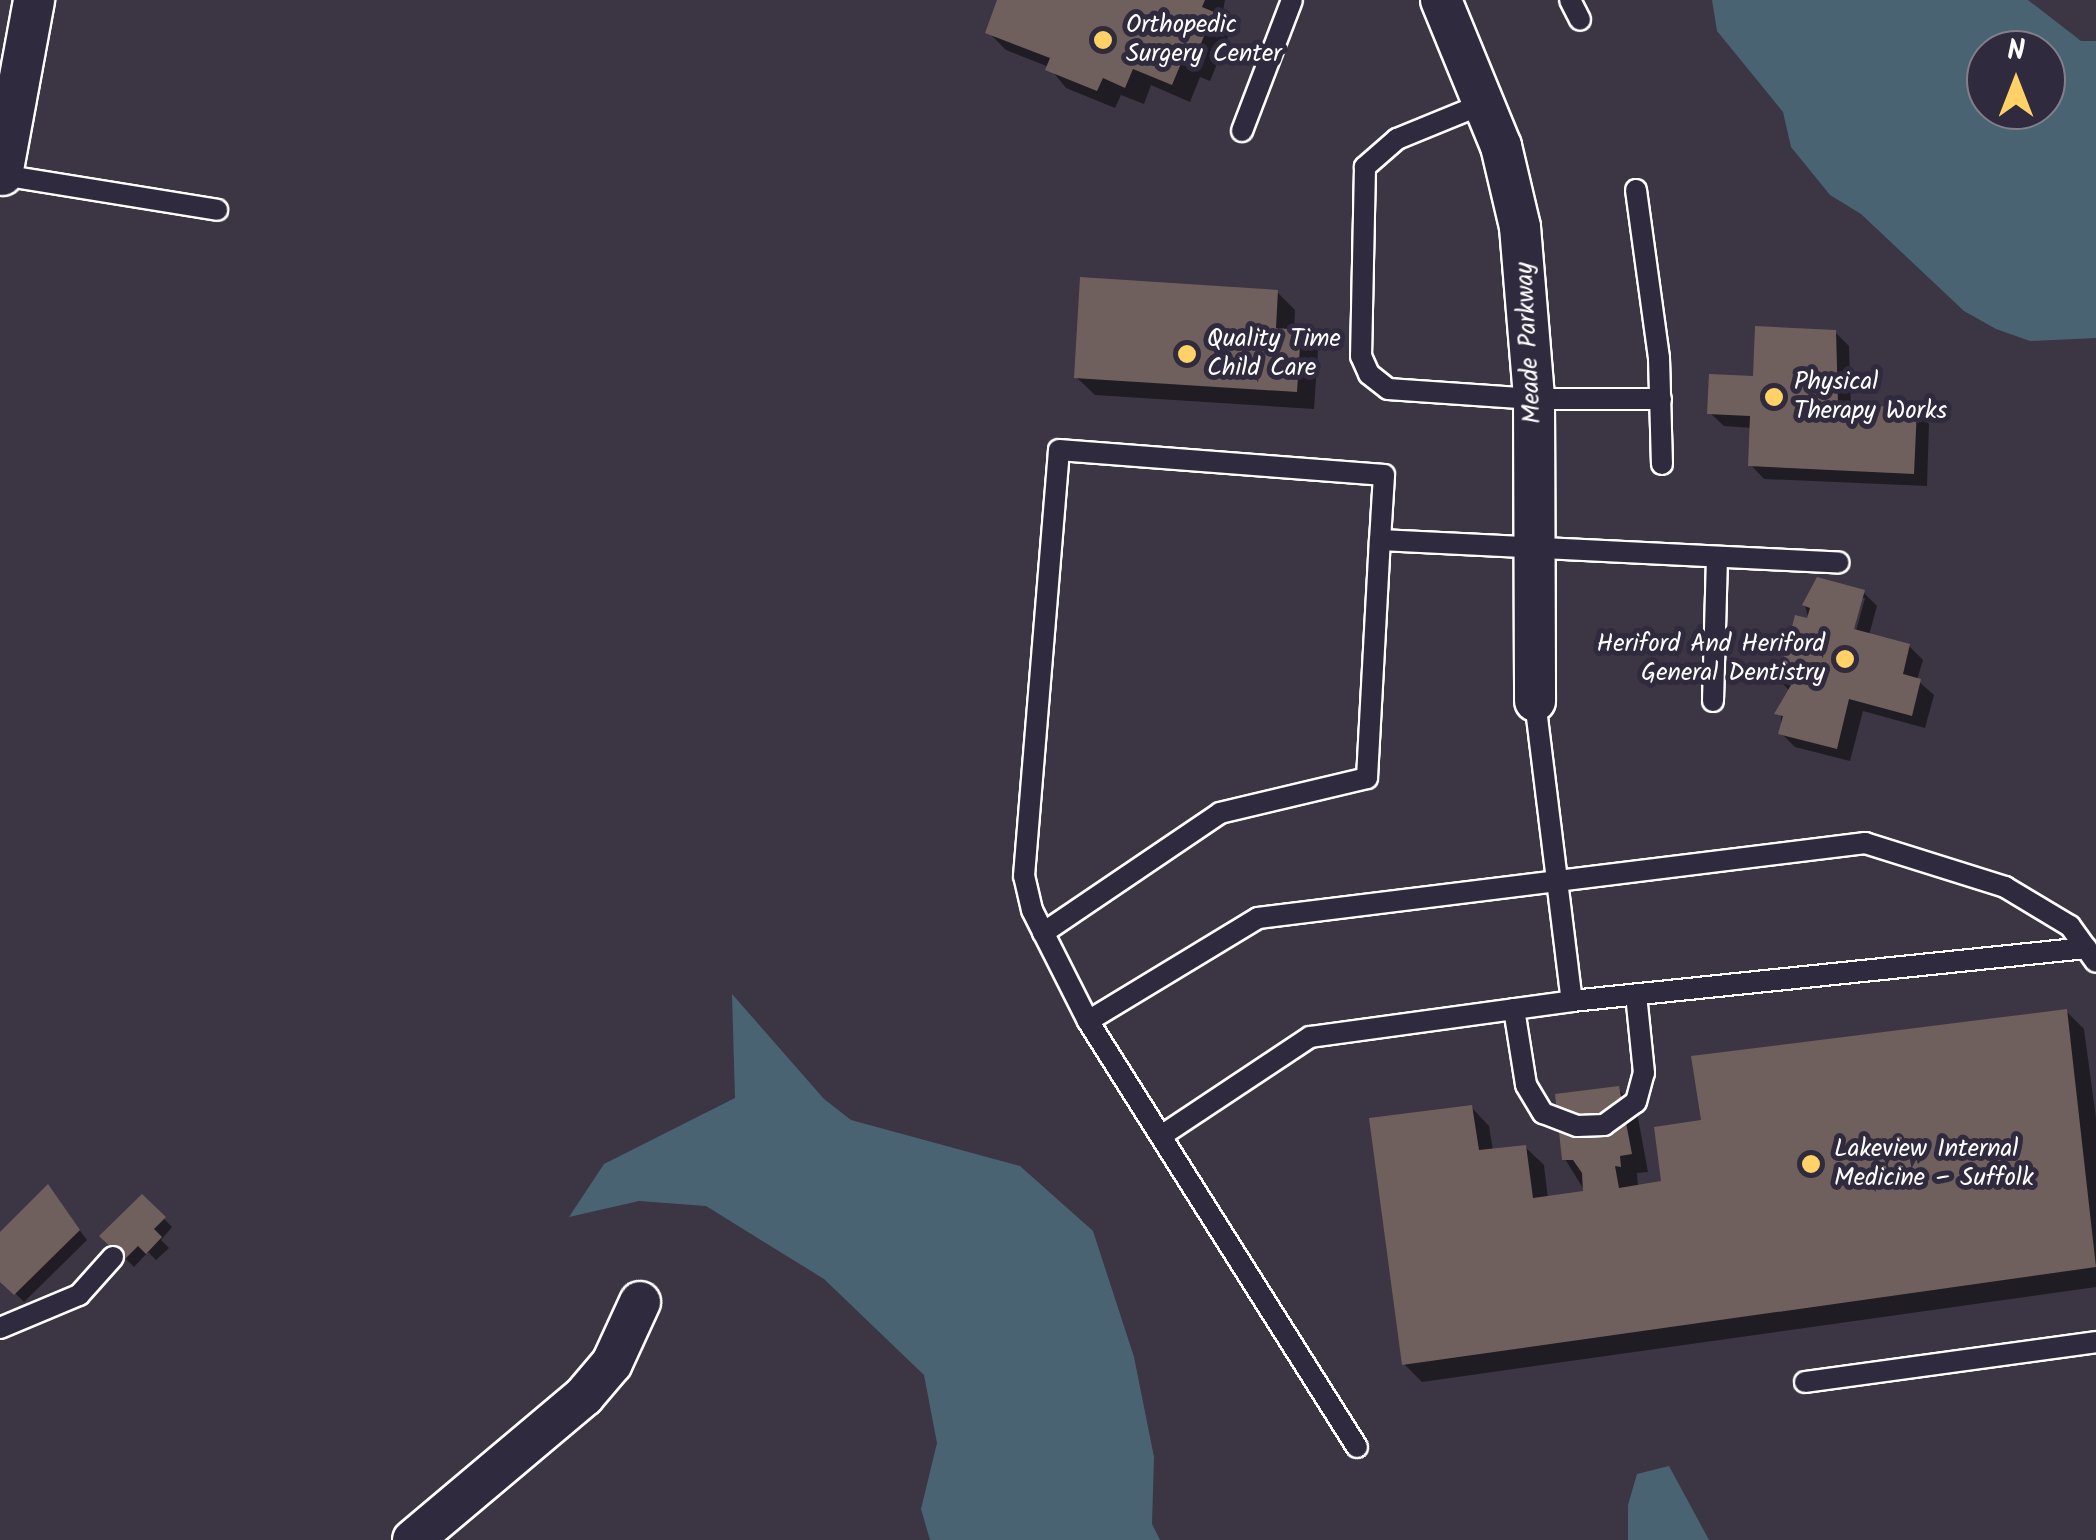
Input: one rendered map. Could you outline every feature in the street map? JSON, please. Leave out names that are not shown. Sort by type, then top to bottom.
[{"type":"street","points":[[2,175],[34,0]]},
{"type":"street","name":"Meade Parkway","points":[[1440,0],[1485,102],[1520,227],[1534,400],[1536,701]]},
{"type":"street","points":[[413,1540],[584,1396],[612,1364],[640,1302]]},
{"type":"lane","points":[[1242,131],[1292,0]]},
{"type":"lane","points":[[1570,0],[1580,20]]},
{"type":"lane","points":[[1485,102],[1398,139],[1365,167],[1361,356],[1369,374],[1388,389],[1534,400],[1661,399]]},
{"type":"lane","points":[[2,175],[217,210]]},
{"type":"lane","points":[[1636,190],[1661,399],[1662,464]]},
{"type":"lane","points":[[1043,932],[1220,813],[1367,778],[1384,475],[1059,450],[1024,876],[1043,932],[1088,1021],[1357,1447]]},
{"type":"lane","points":[[1380,540],[1838,562]]},
{"type":"lane","points":[[1713,700],[1717,558]]},
{"type":"lane","points":[[1536,701],[1572,1000]]},
{"type":"lane","points":[[1088,1021],[1258,918],[1864,844],[2005,887],[2070,926],[2091,955]]},
{"type":"lane","points":[[1160,1136],[1310,1037],[1572,1000],[2091,955]]},
{"type":"lane","points":[[1514,1009],[1526,1085],[1544,1113],[1577,1126],[1604,1125],[1636,1102],[1644,1073],[1636,994]]},
{"type":"lane","points":[[0,1328],[79,1295],[114,1258]]},
{"type":"lane","points":[[1805,1382],[2096,1342]]},
{"type":"water","points":[[1712,0],[2028,0],[2081,41],[2096,41],[2096,338],[2030,341],[1996,329],[1964,311],[1861,214],[1830,195],[1791,147],[1783,112],[1717,31]]},
{"type":"water","points":[[732,994],[824,1099],[851,1120],[1020,1166],[1093,1231],[1134,1357],[1154,1457],[1152,1524],[1160,1540],[930,1540],[921,1509],[937,1443],[924,1375],[824,1279],[706,1206],[639,1201],[569,1217],[604,1164],[735,1098]]},
{"type":"water","points":[[1669,1466],[1709,1540],[1628,1540],[1628,1505],[1637,1474]]},
{"type":"building","name":"Orthopedic Surgery Center","points":[[997,0],[1205,0],[1202,7],[1214,12],[1192,65],[1182,61],[1172,85],[1133,69],[1125,88],[1103,78],[1097,91],[1045,70],[1050,58],[985,33]]},
{"type":"building","name":"Quality Time Child Care","points":[[1080,277],[1278,290],[1276,328],[1301,330],[1297,392],[1074,378]]},
{"type":"building","name":"Physical Therapy Works","points":[[1755,326],[1836,330],[1838,404],[1917,408],[1914,474],[1748,466],[1750,416],[1707,414],[1709,374],[1753,376]]},
{"type":"building","name":"Heriford And Heriford General Dentistry","points":[[1817,577],[1865,590],[1854,629],[1910,644],[1903,674],[1921,679],[1912,716],[1849,699],[1837,749],[1778,734],[1783,716],[1774,714],[1791,685],[1778,682],[1795,615],[1807,618],[1810,608],[1802,605]]},
{"type":"building","points":[[2067,1009],[2096,1267],[1402,1365],[1369,1118],[1472,1105],[1479,1150],[1526,1145],[1533,1198],[1583,1191],[1582,1173],[1573,1160],[1562,1160],[1555,1094],[1619,1086],[1632,1154],[1620,1156],[1621,1167],[1615,1166],[1619,1188],[1661,1181],[1654,1127],[1701,1120],[1691,1056]]},
{"type":"building","points":[[48,1184],[80,1230],[14,1295],[0,1282],[0,1232]]},
{"type":"building","points":[[142,1194],[166,1217],[154,1229],[162,1237],[146,1254],[138,1246],[124,1260],[99,1236]]},
{"type":"place","name":"Orthopedic Surgery Center","points":[[1103,40]]},
{"type":"place","name":"Quality Time Child Care","points":[[1187,354]]},
{"type":"place","name":"Physical Therapy Works","points":[[1774,397]]},
{"type":"place","name":"Heriford And Heriford General Dentistry","points":[[1845,659]]},
{"type":"place","name":"Lakeview Internal Medicine – Suffolk","points":[[1811,1164]]}]
